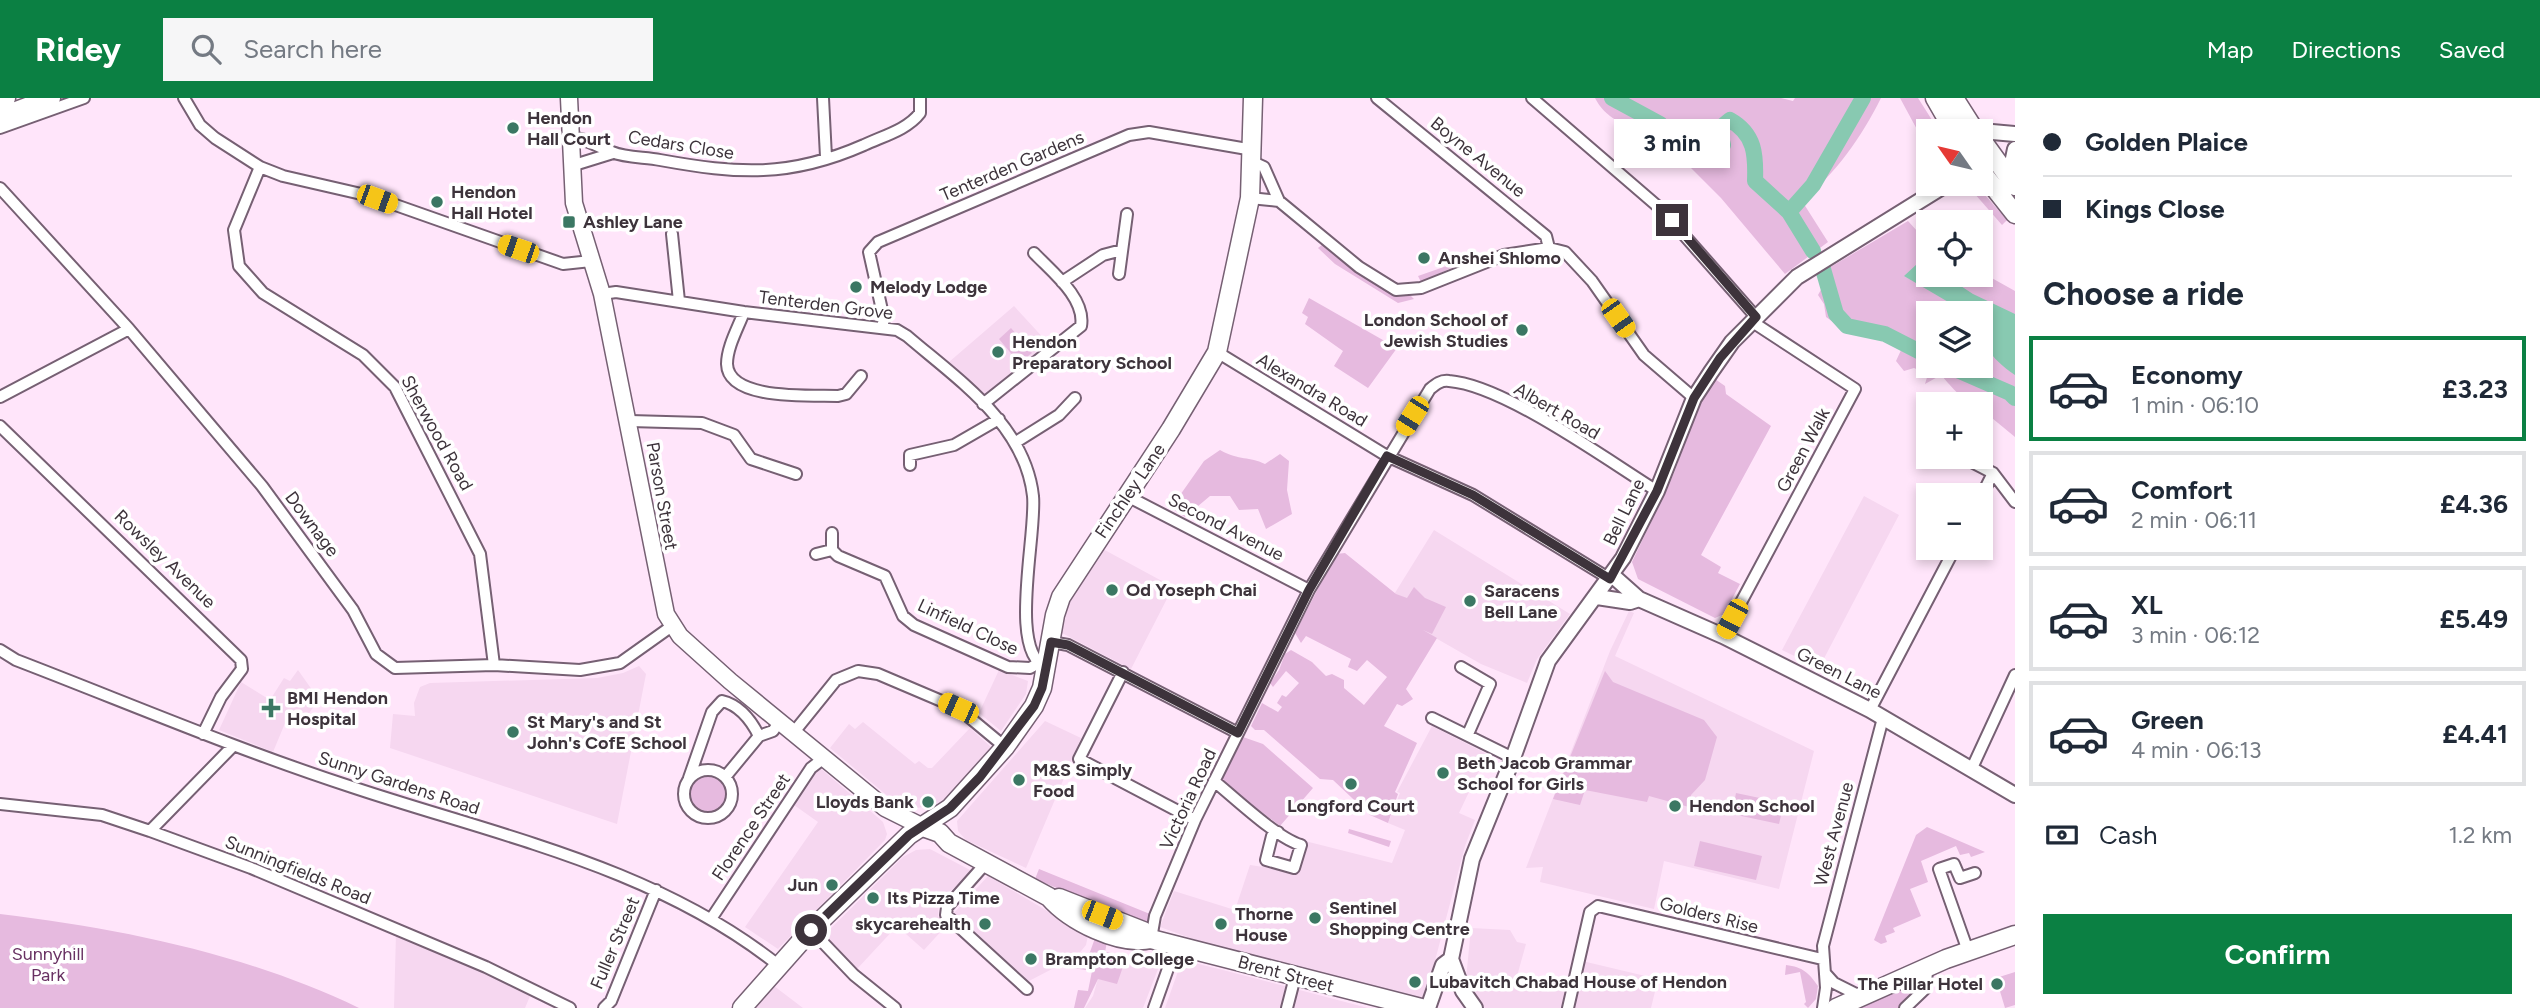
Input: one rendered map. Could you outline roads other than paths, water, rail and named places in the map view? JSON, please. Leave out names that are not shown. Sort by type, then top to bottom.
[{"type":"main road","points":[[0,100],[6,98]]},
{"type":"main road","points":[[0,117],[51,98]]},
{"type":"main road","name":"Finchley Lane","points":[[742,1008],[811,930],[916,831],[950,808],[1005,747],[1034,706],[1061,597],[1199,387],[1217,352],[1250,198],[1253,98]]},
{"type":"main road","points":[[1935,98],[1947,119]]},
{"type":"main road","points":[[1954,98],[1969,119]]},
{"type":"main road","name":"Parson Street","points":[[572,99],[571,166],[574,204],[601,294],[630,421],[661,597],[672,626],[694,650],[916,831]]},
{"type":"main road","points":[[1993,156],[2012,182]]},
{"type":"main road","points":[[1993,187],[2015,214]]},
{"type":"main road","points":[[949,842],[950,808]]},
{"type":"main road","name":"Brent Street","points":[[916,831],[940,833],[949,842],[1049,897],[1062,898],[1143,931],[1151,939],[1295,976],[1385,1004],[1421,1008]]},
{"type":"main road","points":[[1836,1008],[1927,967],[2015,935]]},
{"type":"street","points":[[0,128],[84,98]]},
{"type":"street","points":[[184,98],[200,125],[260,167],[283,176],[370,197],[563,264],[591,261]]},
{"type":"street","points":[[823,98],[826,157]]},
{"type":"street","name":"Cedars Close","points":[[572,137],[583,138],[612,153],[730,172],[785,169],[849,152],[903,128],[920,113],[920,98]]},
{"type":"street","name":"Boyne Avenue","points":[[1377,98],[1546,236],[1549,248]]},
{"type":"street","points":[[1532,98],[1662,210],[1754,319]]},
{"type":"street","name":"Tenterden Gardens","points":[[882,328],[884,319],[869,252],[878,242],[1129,135],[1149,132],[1253,156]]},
{"type":"street","points":[[1993,132],[2015,134]]},
{"type":"street","points":[[2012,182],[2015,149]]},
{"type":"street","name":"Cedars Close","points":[[571,166],[612,153]]},
{"type":"street","points":[[1253,156],[1264,167],[1279,201],[1359,267],[1401,291],[1421,288],[1504,255],[1549,248],[1565,252],[1573,258],[1644,355],[1694,398]]},
{"type":"street","name":"Sherwood Road","points":[[260,167],[234,230],[239,266],[263,293],[363,355],[396,387],[480,554],[494,665]]},
{"type":"street","name":"Downage","points":[[0,188],[130,329],[262,486],[353,611],[376,654],[385,664],[395,668],[494,665],[580,670],[620,663],[672,626]]},
{"type":"street","name":"Bell Lane","points":[[1428,1008],[1443,965],[1451,959],[1472,859],[1548,661],[1611,577],[1657,491],[1694,398],[1720,358],[1754,319],[1797,277],[1925,196]]},
{"type":"street","points":[[1250,198],[1279,201]]},
{"type":"street","points":[[1119,274],[1127,214]]},
{"type":"street","points":[[672,234],[679,301]]},
{"type":"street","points":[[1062,282],[1103,254],[1122,250]]},
{"type":"street","points":[[983,404],[1081,326],[1079,307],[1062,282],[1034,253]]},
{"type":"street","name":"Tenterden Grove","points":[[601,294],[616,292],[902,332],[999,419],[1016,442],[1033,496],[1034,535],[1026,620],[1030,653],[1042,666]]},
{"type":"street","points":[[744,312],[728,358],[729,372],[737,383],[774,394],[838,396],[846,394],[861,376]]},
{"type":"street","name":"Green Walk","points":[[1723,636],[1855,390],[1754,319]]},
{"type":"street","points":[[0,397],[130,329]]},
{"type":"street","name":"Alexandra Road","points":[[1217,352],[1387,456],[1473,495],[1611,577]]},
{"type":"street","name":"Albert Road","points":[[1387,456],[1430,389],[1446,381],[1522,407],[1657,491]]},
{"type":"street","points":[[1016,442],[1059,415],[1075,398]]},
{"type":"street","points":[[908,456],[954,445],[999,419]]},
{"type":"street","points":[[630,421],[702,423],[734,435],[751,459],[796,474]]},
{"type":"street","name":"Rowsley Avenue","points":[[0,426],[153,571],[241,660],[242,669],[221,697],[203,734]]},
{"type":"street","name":"Victoria Road","points":[[1151,939],[1155,916],[1214,781],[1309,590],[1387,456]]},
{"type":"street","points":[[1985,469],[1993,473],[2015,502]]},
{"type":"street","points":[[1988,483],[1993,473]]},
{"type":"street","name":"Second Avenue","points":[[1127,496],[1309,590]]},
{"type":"street","points":[[816,554],[832,550],[832,533]]},
{"type":"street","name":"Linfield Close","points":[[832,550],[844,561],[885,576],[903,616],[914,625],[1008,667],[1042,666]]},
{"type":"street","name":"West Avenue","points":[[1822,959],[1877,714],[1949,560]]},
{"type":"street","name":"Green Lane","points":[[1611,577],[1639,599],[1723,636],[1877,714],[2015,795]]},
{"type":"street","name":"Green Lane","points":[[1597,597],[1630,602],[1639,599]]},
{"type":"street","points":[[1051,642],[1068,645],[1238,733]]},
{"type":"street","name":"Sunny Gardens Road","points":[[0,650],[16,660],[232,747],[608,868],[711,919],[778,965]]},
{"type":"street","points":[[1461,667],[1490,684],[1468,734]]},
{"type":"street","points":[[793,732],[836,680],[858,671],[878,674],[958,708],[1005,747]]},
{"type":"street","points":[[1123,672],[1079,759],[1195,820]]},
{"type":"street","points":[[1972,768],[2015,675]]},
{"type":"street","points":[[689,778],[702,770],[710,769],[726,776],[733,790],[728,808],[714,818],[705,818],[695,814],[684,801],[684,792],[712,712],[722,701],[732,704],[753,724],[759,736]]},
{"type":"street","points":[[1432,718],[1513,758]]},
{"type":"street","points":[[726,776],[759,736],[773,731],[780,721]]},
{"type":"street","points":[[150,831],[232,747]]},
{"type":"street","name":"Florence Street","points":[[711,919],[811,768],[824,758]]},
{"type":"street","points":[[1214,781],[1279,832]]},
{"type":"street","name":"Sunningfields Road","points":[[0,804],[102,815],[150,831],[251,868],[426,942],[570,1008]]},
{"type":"street","points":[[986,863],[947,907],[946,915],[1027,989]]},
{"type":"street","points":[[1968,951],[1939,869],[1954,864],[1960,878],[1975,873]]},
{"type":"street","name":"Fuller Street","points":[[604,1008],[611,1002],[656,890]]},
{"type":"street","name":"Golders Rise","points":[[1568,1008],[1590,912],[1598,906],[1822,959]]},
{"type":"street","points":[[811,930],[854,975],[895,1008]]},
{"type":"street","points":[[1154,1008],[1177,946]]},
{"type":"street","points":[[1451,959],[1463,991],[1475,1008]]},
{"type":"street","points":[[1822,959],[1825,973],[1823,1008]]},
{"type":"street","points":[[1905,1008],[1926,988],[1927,967]]},
{"type":"street","points":[[1825,973],[1834,983],[1860,996]]},
{"type":"street","points":[[1287,1008],[1295,976]]},
{"type":"waterway","points":[[1612,98],[1660,124],[1658,136],[1664,143],[1716,147],[1723,145],[1719,129],[1730,120],[1738,126],[1745,132],[1752,146],[1755,181],[1789,212],[1813,251]]},
{"type":"waterway","points":[[1789,212],[1813,185],[1863,98]]},
{"type":"waterway","points":[[1823,269],[1836,314],[1847,326],[1885,334],[1916,350]]},
{"type":"waterway","points":[[1976,378],[2010,393],[2015,398]]},
{"type":"place","name":"Hendon Hall Court","points":[[513,128]]},
{"type":"place","name":"Hendon Hall Hotel","points":[[437,202]]},
{"type":"place","name":"Ashley Lane","points":[[569,222]]},
{"type":"place","name":"Anshei Shlomo","points":[[1424,258]]},
{"type":"place","name":"Melody Lodge","points":[[856,287]]},
{"type":"place","name":"London School of Jewish Studies","points":[[1522,330]]},
{"type":"place","name":"Hendon Preparatory School","points":[[998,352]]},
{"type":"place","name":"Od Yoseph Chai","points":[[1112,590]]},
{"type":"place","name":"Saracens Bell Lane","points":[[1470,601]]},
{"type":"place","name":"BMI Hendon Hospital","points":[[271,708]]},
{"type":"place","name":"St Mary's and St John's CofE School","points":[[513,732]]},
{"type":"place","name":"Beth Jacob Grammar School for Girls","points":[[1443,773]]},
{"type":"place","name":"M&S Simply Food","points":[[1019,780]]},
{"type":"place","name":"Longford Court","points":[[1351,784]]},
{"type":"place","name":"Lloyds Bank","points":[[928,802]]},
{"type":"place","name":"Hendon School","points":[[1675,806]]},
{"type":"place","name":"Jun","points":[[832,885]]},
{"type":"place","name":"Its Pizza Time","points":[[873,898]]},
{"type":"place","name":"Sentinel Shopping Centre","points":[[1315,918]]},
{"type":"place","name":"skycarehealth","points":[[985,924]]},
{"type":"place","name":"Thorne House","points":[[1221,924]]},
{"type":"place","name":"Brampton College","points":[[1031,959]]},
{"type":"place","name":"Lubavitch Chabad House of Hendon","points":[[1415,982]]},
{"type":"place","name":"The Pillar Hotel","points":[[1997,984]]},
{"type":"park label","name":"Sunnyhill Park","points":[[48,964]]}]
